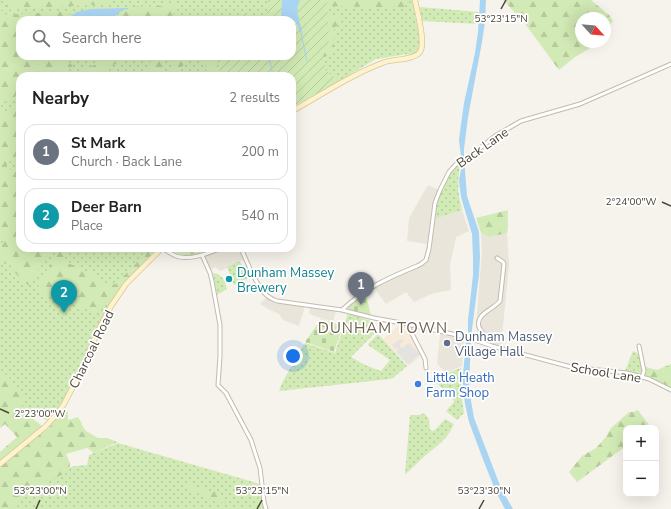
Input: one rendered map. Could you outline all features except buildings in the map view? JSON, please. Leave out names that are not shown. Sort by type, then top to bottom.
[{"type":"main road","points":[[296,108],[367,69],[387,62],[414,57],[419,53],[422,41],[415,0]]},
{"type":"main road","name":"Charcoal Road","points":[[0,464],[45,427],[57,414],[79,376],[97,333],[111,306],[126,284],[158,252]]},
{"type":"street","name":"Back Lane","points":[[342,310],[373,286],[417,266],[426,260],[429,249],[434,208],[437,198],[449,172],[460,160],[467,158],[495,136],[521,121],[580,104],[671,64]]},
{"type":"street","name":"Charcoal Road","points":[[168,252],[178,257],[202,255],[211,252]]},
{"type":"street","name":"School Lane","points":[[243,252],[259,287],[269,297],[277,301],[342,310],[466,337],[492,346],[572,367],[642,376],[671,390]]},
{"type":"street","points":[[202,255],[210,273],[220,325],[218,385],[226,393],[251,440],[260,468],[266,509]]},
{"type":"street","points":[[485,344],[486,338],[479,326],[480,319],[484,313],[500,301],[504,264],[497,258]]},
{"type":"street","points":[[407,324],[425,359],[426,368]]},
{"type":"street","points":[[640,346],[644,372],[642,376]]},
{"type":"shaded area","points":[[428,185],[441,191],[435,219],[462,210],[469,231],[456,237],[450,265],[451,290],[431,294],[414,302],[406,292],[386,304],[372,285],[419,263],[424,258],[427,244],[407,241],[409,218]]},
{"type":"shaded area","points":[[481,233],[489,237],[507,233],[509,265],[501,347],[478,340],[476,324],[482,253]]},
{"type":"shaded area","points":[[216,252],[241,252],[244,259],[221,271],[216,267],[210,270],[205,257]]},
{"type":"shaded area","points":[[267,297],[274,301],[305,306],[299,326],[283,320],[279,314],[260,304]]},
{"type":"shaded area","points":[[310,307],[336,310],[333,322],[312,315],[309,313]]},
{"type":"shaded area","points":[[400,324],[407,325],[422,355],[409,366],[383,339]]},
{"type":"shaded area","points":[[440,334],[464,340],[462,366],[446,373],[437,364]]},
{"type":"shaded area","points":[[402,339],[403,342],[400,346],[402,348],[409,343],[420,354],[408,365],[396,352],[399,349],[396,349],[392,345]]},
{"type":"green space","points":[[0,0],[413,0],[420,38],[418,50],[414,53],[376,59],[339,81],[296,76],[296,72],[16,72],[16,252],[153,252],[111,302],[96,329],[76,378],[49,421],[15,407],[0,393]]},
{"type":"green space","points":[[5,0],[110,0],[110,2],[108,4],[0,10],[0,7],[6,7],[9,3]]},
{"type":"green space","points":[[268,0],[282,0],[281,16],[266,16]]},
{"type":"green space","points":[[300,0],[404,0],[404,8],[328,6]]},
{"type":"green space","points":[[300,0],[327,0],[329,40],[323,56],[326,71],[340,81],[296,105],[296,72],[220,72],[217,60],[296,60],[296,22],[301,24],[298,6]]},
{"type":"green space","points":[[503,0],[591,0],[605,12],[575,12],[575,48],[590,48],[575,57],[559,70],[523,21]]},
{"type":"green space","points":[[174,4],[177,7],[176,12],[172,16],[120,16],[126,7]]},
{"type":"green space","points":[[420,7],[479,12],[478,24],[422,21]]},
{"type":"green space","points":[[74,11],[68,16],[16,16],[16,60],[68,60],[73,66],[62,72],[16,72],[16,96],[0,105],[0,15]]},
{"type":"green space","points":[[245,14],[255,16],[243,16]]},
{"type":"green space","points":[[319,14],[338,15],[342,20],[334,28],[334,43],[330,53],[326,57],[315,60]]},
{"type":"green space","points":[[104,60],[123,60],[106,69],[104,72],[81,72]]},
{"type":"green space","points":[[151,60],[166,60],[158,72],[144,72]]},
{"type":"green space","points":[[175,60],[186,60],[179,72],[167,72]]},
{"type":"green space","points":[[204,60],[215,60],[217,72],[207,72]]},
{"type":"green space","points":[[16,105],[16,159],[9,162],[6,168],[16,172],[16,252],[49,252],[29,286],[16,274],[10,265],[0,262],[0,245],[4,241],[0,238],[0,114]]},
{"type":"green space","points":[[458,163],[460,164],[458,188],[462,210],[435,219],[437,204],[442,189],[449,175]]},
{"type":"green space","points":[[508,210],[507,233],[489,237],[481,233],[476,218]]},
{"type":"green space","points":[[58,252],[68,252],[65,257],[66,262],[96,276],[109,285],[116,284],[146,252],[153,252],[121,288],[108,307],[108,298],[95,312],[41,293],[38,287]]},
{"type":"green space","points":[[174,252],[199,252],[200,254],[188,255]]},
{"type":"green space","points":[[240,261],[248,278],[234,285],[227,267]]},
{"type":"green space","points":[[213,274],[220,275],[227,289],[217,295]]},
{"type":"green space","points":[[366,294],[371,316],[348,310],[353,302]]},
{"type":"green space","points":[[348,313],[372,321],[370,329],[375,333],[351,357],[365,365],[381,371],[390,360],[368,345],[378,334],[407,366],[390,379],[279,391],[283,381],[305,343],[335,353]]},
{"type":"green space","points":[[321,319],[343,326],[334,352],[305,342]]},
{"type":"green space","points":[[633,351],[639,354],[642,371],[641,374],[625,371]]},
{"type":"green space","points":[[671,364],[671,389],[644,375],[646,367],[657,370]]},
{"type":"green space","points":[[461,368],[461,393],[464,413],[457,420],[446,411],[454,402],[453,399],[436,382],[447,373]]},
{"type":"green space","points":[[1,370],[10,378],[12,386],[20,388],[23,398],[22,407],[28,415],[47,430],[64,409],[68,412],[68,420],[78,417],[86,431],[98,438],[107,438],[118,442],[94,453],[87,448],[66,454],[70,463],[69,472],[39,487],[25,497],[16,509],[0,509],[0,452],[17,437],[5,424],[0,428]]},
{"type":"green space","points":[[638,410],[649,425],[623,425],[623,448],[577,482],[569,472],[582,456],[596,448],[606,437],[611,428],[629,412]]},
{"type":"green space","points":[[424,413],[429,419],[430,430],[433,431],[445,419],[454,424],[442,442],[423,457],[405,475],[410,415],[420,415]]},
{"type":"green space","points":[[118,443],[260,484],[265,509],[9,509],[54,472],[75,466],[87,465],[89,455]]},
{"type":"green space","points":[[184,483],[200,489],[216,492],[227,500],[224,503],[190,491],[186,488]]},
{"type":"water","points":[[282,0],[300,0],[297,12],[302,32],[300,33],[296,22],[296,16],[281,16]]},
{"type":"water","points":[[480,0],[486,0],[485,22],[468,117],[464,149],[467,196],[479,232],[480,257],[471,337],[469,389],[474,418],[501,488],[513,509],[505,509],[496,492],[469,422],[463,390],[463,374],[473,275],[473,257],[472,234],[461,197],[459,181],[462,163],[459,139],[464,103],[475,53]]},
{"type":"water","points":[[128,8],[122,10],[115,16],[71,16],[77,12],[91,9]]},
{"type":"waterway","points":[[301,33],[307,61]]},
{"type":"waterway","points":[[270,60],[272,72]]},
{"type":"place","name":"Dunham Massey Brewery","points":[[229,279]]},
{"type":"place","name":"St Mark","points":[[361,305]]},
{"type":"place","name":"Deer Barn","points":[[64,313]]},
{"type":"place","name":"Dunham Massey Village Hall","points":[[447,343]]},
{"type":"place","name":"Little Heath Farm Shop","points":[[418,384]]},
{"type":"district","name":"DUNHAM TOWN","points":[[383,328]]}]
